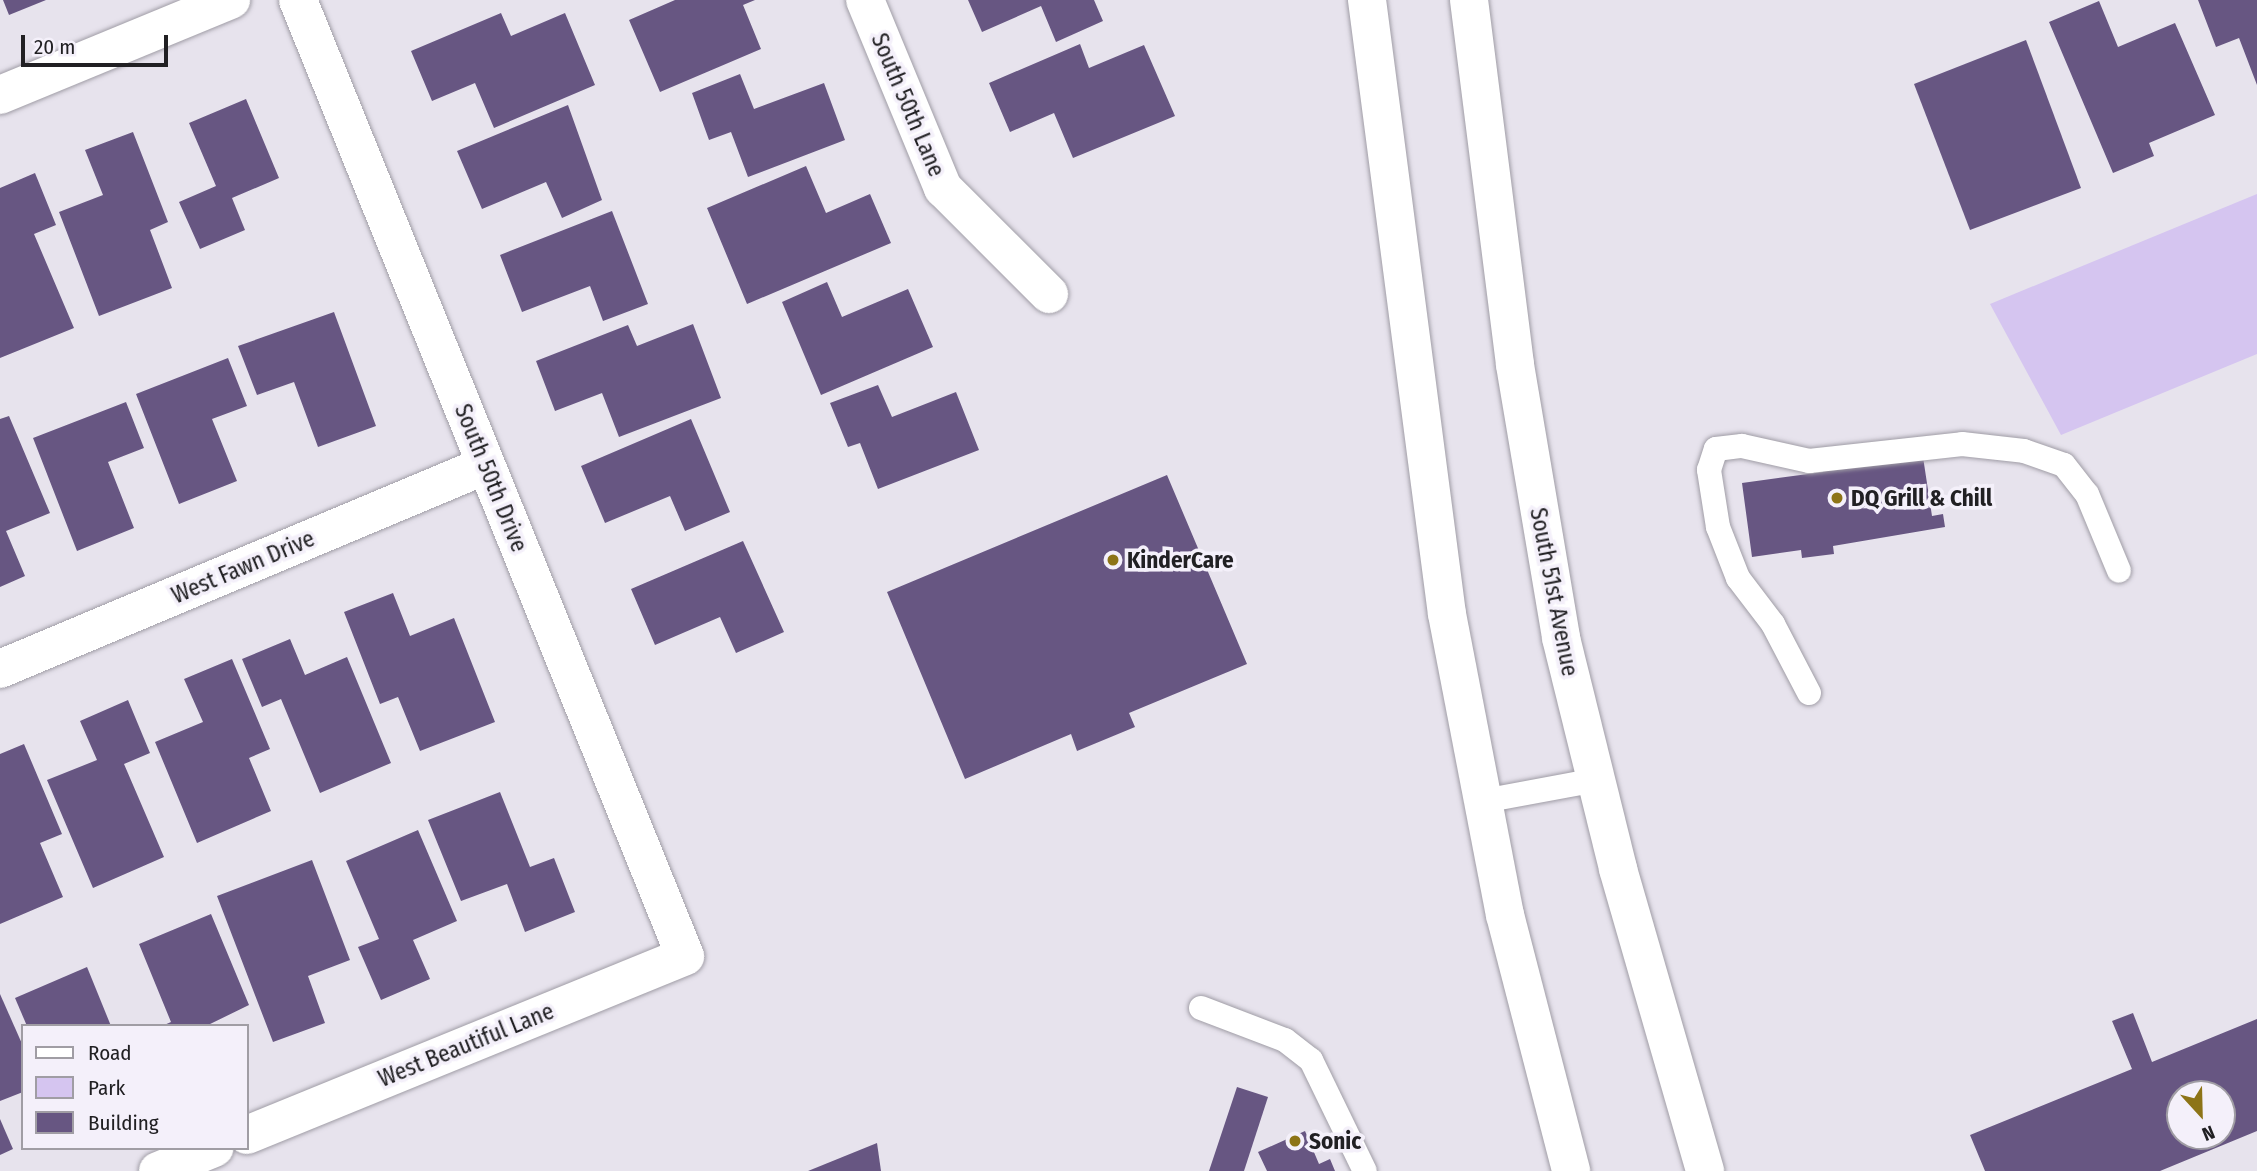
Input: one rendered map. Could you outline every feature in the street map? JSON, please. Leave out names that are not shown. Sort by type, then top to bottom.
[{"type":"street","points":[[0,95],[231,0]]},
{"type":"street","name":"South 50th Drive","points":[[298,0],[685,956]]},
{"type":"street","name":"South 50th Lane","points":[[865,0],[943,188],[1049,294]]},
{"type":"street","points":[[1367,0],[1422,448],[1483,801],[1571,1171]]},
{"type":"street","name":"South 51st Avenue","points":[[1469,0],[1533,487],[1596,780],[1705,1171]]},
{"type":"street","name":"West Fawn Drive","points":[[0,668],[486,465]]},
{"type":"street","name":"West Beautiful Lane","points":[[248,1135],[685,956]]},
{"type":"street","points":[[158,1171],[209,1150]]},
{"type":"lane","points":[[1809,693],[1773,624],[1738,578],[1718,527],[1709,470],[1716,449],[1742,446],[1809,461],[1962,444],[2024,451],[2064,465],[2072,474],[2087,494],[2119,571]]},
{"type":"lane","points":[[1483,801],[1596,780]]},
{"type":"lane","points":[[1201,1008],[1285,1040],[1311,1060],[1365,1171]]},
{"type":"green space","points":[[2257,194],[2257,354],[2061,435],[1990,304]]},
{"type":"building","points":[[3,0],[46,0],[9,15]]},
{"type":"building","points":[[675,0],[755,0],[743,5],[761,49],[660,92],[629,20]]},
{"type":"building","points":[[968,0],[1094,0],[1103,21],[1056,42],[1041,6],[982,32]]},
{"type":"building","points":[[2198,0],[2257,0],[2257,85],[2239,38],[2216,47]]},
{"type":"building","points":[[2099,1],[2118,47],[2175,23],[2215,115],[2149,143],[2154,156],[2113,173],[2049,22]]},
{"type":"building","points":[[501,13],[511,36],[565,13],[595,85],[494,128],[475,83],[432,101],[411,51]]},
{"type":"building","points":[[2026,40],[2081,188],[1970,230],[1914,84]]},
{"type":"building","points":[[1080,44],[1089,68],[1144,45],[1175,116],[1073,158],[1054,113],[1010,132],[989,83]]},
{"type":"building","points":[[740,74],[754,109],[824,83],[845,140],[748,177],[731,132],[709,140],[692,93]]},
{"type":"building","points":[[246,99],[279,178],[232,198],[245,230],[200,249],[179,202],[216,186],[189,123]]},
{"type":"building","points":[[568,105],[602,200],[562,218],[546,182],[482,209],[457,151]]},
{"type":"building","points":[[133,132],[168,222],[150,230],[172,288],[99,316],[59,212],[103,195],[85,150]]},
{"type":"building","points":[[806,166],[826,213],[870,194],[891,243],[747,304],[707,208]]},
{"type":"building","points":[[35,173],[56,225],[34,234],[74,328],[0,358],[0,188]]},
{"type":"building","points":[[612,211],[648,304],[603,321],[590,286],[522,312],[500,255]]},
{"type":"building","points":[[827,282],[842,317],[908,289],[933,347],[821,395],[782,302]]},
{"type":"building","points":[[334,312],[376,426],[318,447],[294,382],[257,395],[238,346]]},
{"type":"building","points":[[693,324],[721,398],[619,437],[602,393],[555,411],[536,361],[628,325],[637,346]]},
{"type":"building","points":[[228,358],[247,406],[212,419],[237,481],[179,504],[136,394]]},
{"type":"building","points":[[878,385],[892,417],[956,392],[979,450],[878,489],[860,443],[848,447],[830,403]]},
{"type":"building","points":[[126,402],[144,448],[108,462],[134,528],[77,551],[33,438]]},
{"type":"building","points":[[9,416],[50,513],[6,531],[25,576],[0,587],[0,419]]},
{"type":"building","points":[[691,419],[730,512],[685,531],[670,496],[605,523],[581,466]]},
{"type":"building","name":"DQ Grill & Chill","points":[[1923,457],[1932,516],[1943,514],[1945,527],[1833,546],[1834,554],[1802,558],[1801,550],[1752,557],[1742,483],[1823,472],[1822,465]]},
{"type":"building","points":[[1167,475],[1247,664],[1129,713],[1135,727],[1077,751],[1071,734],[965,779],[887,592]]},
{"type":"building","points":[[743,541],[784,632],[736,653],[720,617],[655,645],[631,589]]},
{"type":"building","points":[[393,593],[410,636],[454,618],[495,722],[420,751],[398,697],[380,704],[344,612]]},
{"type":"building","points":[[290,639],[305,675],[347,657],[391,763],[320,793],[281,699],[262,707],[242,659]]},
{"type":"building","points":[[232,659],[270,749],[249,758],[271,811],[197,843],[155,742],[203,722],[184,679]]},
{"type":"building","points":[[128,700],[150,753],[124,764],[164,857],[93,888],[47,780],[97,760],[80,721]]},
{"type":"building","points":[[24,744],[62,834],[40,843],[63,897],[0,924],[0,754]]},
{"type":"building","points":[[500,792],[530,867],[554,858],[575,912],[525,932],[507,884],[461,901],[428,820]]},
{"type":"building","points":[[418,830],[457,921],[413,940],[430,979],[381,1000],[358,947],[379,939],[346,861]]},
{"type":"building","points":[[312,860],[350,960],[308,976],[325,1023],[273,1042],[217,896]]},
{"type":"building","points":[[211,914],[249,1005],[210,1024],[166,1024],[171,1022],[139,944]]},
{"type":"building","points":[[87,967],[110,1024],[26,1024],[15,998]]},
{"type":"building","points":[[0,994],[21,1041],[21,1093],[0,1101]]},
{"type":"building","points":[[2133,1013],[2152,1062],[2257,1019],[2257,1131],[2236,1140],[2236,1080],[2166,1080],[2166,1150],[2211,1150],[2160,1171],[1985,1171],[1970,1135],[2132,1069],[2112,1021]]},
{"type":"building","points":[[1237,1087],[1268,1097],[1244,1171],[1209,1171]]},
{"type":"building","points":[[0,1119],[13,1149],[0,1155]]},
{"type":"building","name":"Sonic","points":[[1305,1131],[1319,1164],[1330,1159],[1335,1171],[1267,1171],[1258,1152]]},
{"type":"building","points":[[877,1143],[881,1171],[808,1171]]},
{"type":"place","name":"DQ Grill & Chill","points":[[1837,498]]},
{"type":"place","name":"KinderCare","points":[[1113,560]]},
{"type":"place","name":"Sonic","points":[[1295,1141]]}]
